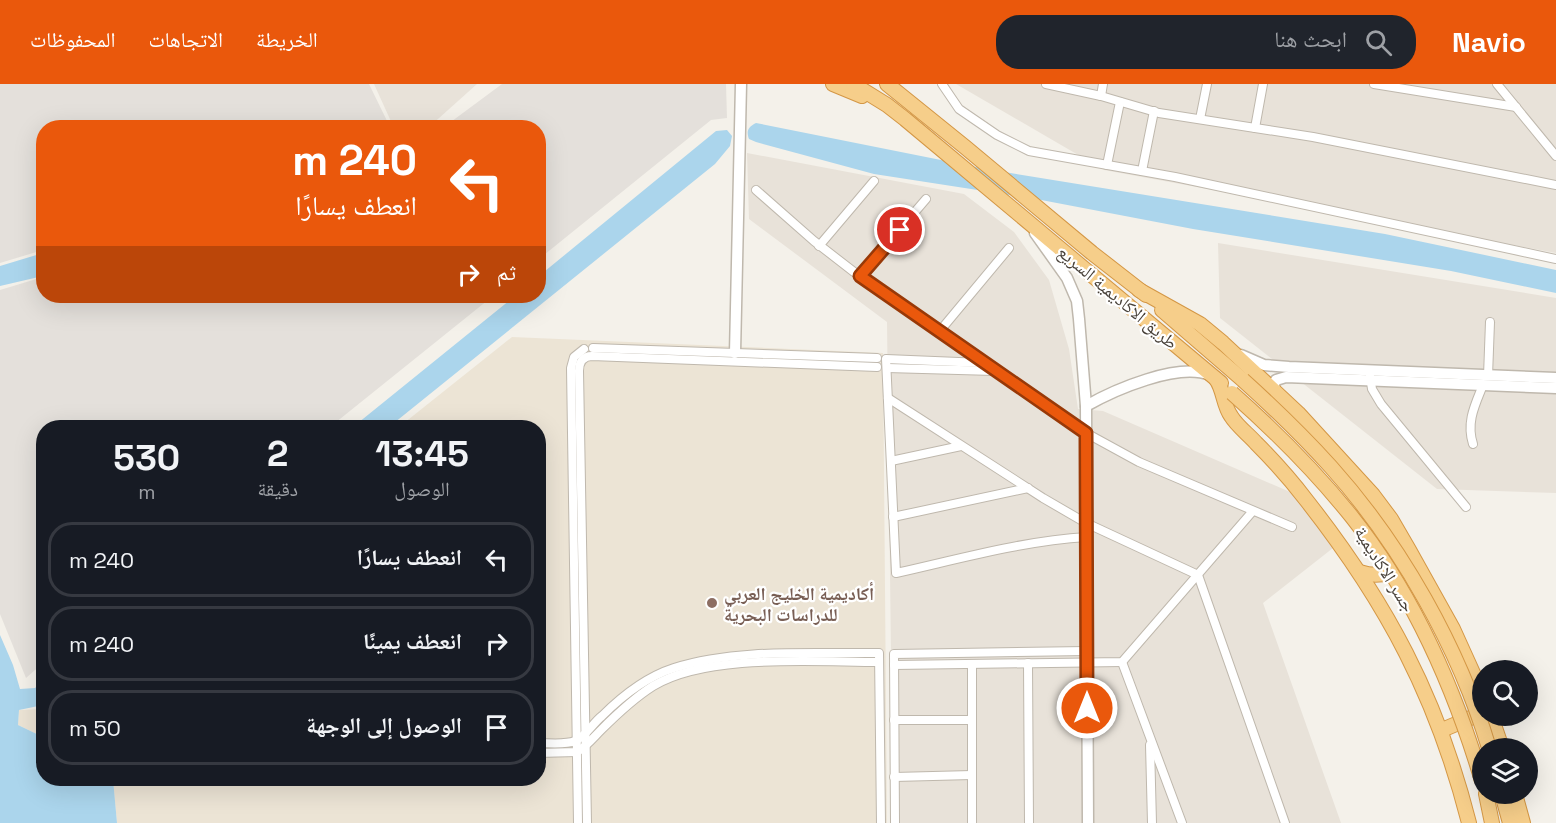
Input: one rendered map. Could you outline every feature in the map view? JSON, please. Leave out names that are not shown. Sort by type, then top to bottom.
[{"type":"highway","points":[[833,84],[874,100],[901,116]]},
{"type":"highway","points":[[853,84],[901,116]]},
{"type":"highway","name":"طريق الاكاديمية السريع","points":[[887,84],[1139,290],[1243,380]]},
{"type":"highway","name":"طريق الاكاديمية السريع","points":[[901,116],[1232,393]]},
{"type":"highway","points":[[1139,290],[1200,324],[1223,343],[1275,391],[1373,495],[1391,519],[1409,550],[1453,629],[1472,671]]},
{"type":"highway","points":[[1215,378],[1221,386],[1224,403],[1233,420],[1287,475],[1360,572],[1385,612],[1410,659],[1442,730],[1457,775],[1469,823]]},
{"type":"highway","name":"جسر الاكاديمية","points":[[1243,380],[1284,417],[1332,468],[1395,550],[1451,651],[1486,738]]},
{"type":"highway","name":"جسر الاكاديمية","points":[[1232,393],[1270,428],[1317,477],[1353,518],[1382,559],[1433,650],[1460,713],[1472,750]]},
{"type":"highway","points":[[1360,572],[1375,576],[1390,573],[1402,563],[1409,550]]},
{"type":"highway","points":[[1442,730],[1472,717]]},
{"type":"highway","points":[[1488,804],[1492,823]]},
{"type":"highway","points":[[1505,804],[1510,823]]},
{"type":"highway","points":[[1518,804],[1523,823]]},
{"type":"street","points":[[735,353],[741,84]]},
{"type":"street","points":[[942,84],[959,109],[1008,141],[1029,151],[1142,171],[1556,259]]},
{"type":"street","points":[[1046,84],[1154,111],[1324,139],[1556,185]]},
{"type":"street","points":[[1101,96],[1103,84]]},
{"type":"street","points":[[1200,119],[1207,84]]},
{"type":"street","points":[[1255,128],[1263,84]]},
{"type":"street","points":[[1374,84],[1516,107]]},
{"type":"street","points":[[1497,84],[1556,156]]},
{"type":"street","points":[[1107,165],[1120,102]]},
{"type":"street","points":[[1142,171],[1154,111]]},
{"type":"street","points":[[819,246],[874,181]]},
{"type":"street","points":[[756,190],[819,246],[1086,433],[1139,462],[1252,512],[1292,527]]},
{"type":"street","points":[[860,276],[926,199]]},
{"type":"street","points":[[1015,212],[1050,251],[1067,278],[1077,301],[1086,406],[1088,823]]},
{"type":"street","points":[[939,332],[1009,248]]},
{"type":"street","points":[[1473,444],[1470,436],[1470,420],[1485,380],[1490,322]]},
{"type":"street","points":[[1223,343],[1246,358],[1264,365],[1370,374],[1485,380],[1556,388]]},
{"type":"street","points":[[584,353],[592,356],[826,361]]},
{"type":"street","points":[[584,353],[579,372],[587,823]]},
{"type":"street","points":[[578,823],[571,368],[584,353],[735,353],[996,371]]},
{"type":"street","points":[[880,364],[886,359],[984,363]]},
{"type":"street","points":[[880,364],[888,398],[896,573],[1025,545],[1086,537]]},
{"type":"street","points":[[1086,406],[1119,389],[1155,378],[1189,371],[1206,373],[1215,378]]},
{"type":"street","points":[[1275,391],[1274,382],[1278,378],[1370,374]]},
{"type":"street","points":[[1370,374],[1372,389],[1381,404],[1466,507]]},
{"type":"street","points":[[1485,380],[1556,378]]},
{"type":"street","points":[[888,398],[1086,523],[1198,575],[1286,823]]},
{"type":"street","points":[[891,460],[961,446]]},
{"type":"street","points":[[893,517],[1028,488]]},
{"type":"street","points":[[1122,662],[1252,512]]},
{"type":"street","points":[[895,823],[894,654],[1087,656],[1122,662]]},
{"type":"street","points":[[546,743],[569,742],[577,739],[625,695],[652,677],[682,666],[726,657],[751,655],[879,657]]},
{"type":"street","points":[[894,665],[1029,663],[1087,656]]},
{"type":"street","points":[[546,753],[577,752],[645,691],[664,680],[686,672],[755,662],[879,657]]},
{"type":"street","points":[[879,657],[881,823]]},
{"type":"street","points":[[1122,662],[1182,823]]},
{"type":"street","points":[[1029,663],[1029,823]]},
{"type":"street","points":[[972,664],[972,823]]},
{"type":"street","points":[[894,720],[972,720]]},
{"type":"street","points":[[1150,737],[1152,823]]},
{"type":"street","points":[[894,777],[972,775]]},
{"type":"shaded area","points":[[0,84],[369,84],[387,120],[36,120],[36,252],[0,263]]},
{"type":"shaded area","points":[[374,84],[477,84],[437,120],[390,120]]},
{"type":"shaded area","points":[[502,84],[726,84],[727,118],[711,120],[546,253],[546,120],[453,120]]},
{"type":"shaded area","points":[[956,84],[1556,84],[1556,253],[1104,170]]},
{"type":"shaded area","points":[[747,153],[964,194],[1014,232],[1049,280],[1069,349],[1078,409],[1103,411],[1297,495],[1333,548],[1263,603],[1341,823],[893,823],[887,322],[749,219]]},
{"type":"shaded area","points":[[1218,243],[1556,298],[1556,493],[1437,489],[1220,318]]},
{"type":"shaded area","points":[[36,279],[36,303],[484,303],[339,420],[36,420],[36,669],[26,678],[0,614],[0,290]]},
{"type":"shaded area","name":"أكاديمية الخليج العربي للدراسات البحرية","points":[[512,337],[883,353],[887,823],[117,823],[114,786],[546,786],[546,420],[408,420]]},
{"type":"shaded area","points":[[36,709],[36,734],[18,725],[19,710]]},
{"type":"water","points":[[756,123],[986,169],[1385,234],[1556,270],[1556,293],[1451,271],[1193,229],[1036,199],[874,174],[749,139],[748,130]]},
{"type":"water","points":[[727,130],[732,136],[730,146],[715,164],[546,300],[546,270],[716,131]]},
{"type":"water","points":[[36,255],[36,278],[0,286],[0,266]]},
{"type":"water","points":[[506,303],[543,303],[398,420],[362,420]]},
{"type":"water","points":[[0,635],[20,689],[36,687],[36,706],[19,710],[18,725],[36,734],[36,786],[114,786],[117,823],[0,823]]},
{"type":"place","name":"أكاديمية الخليج العربي للدراسات البحرية","points":[[712,603]]},
{"type":"route","points":[[900,230],[860,276],[1086,433],[1087,708]]}]
